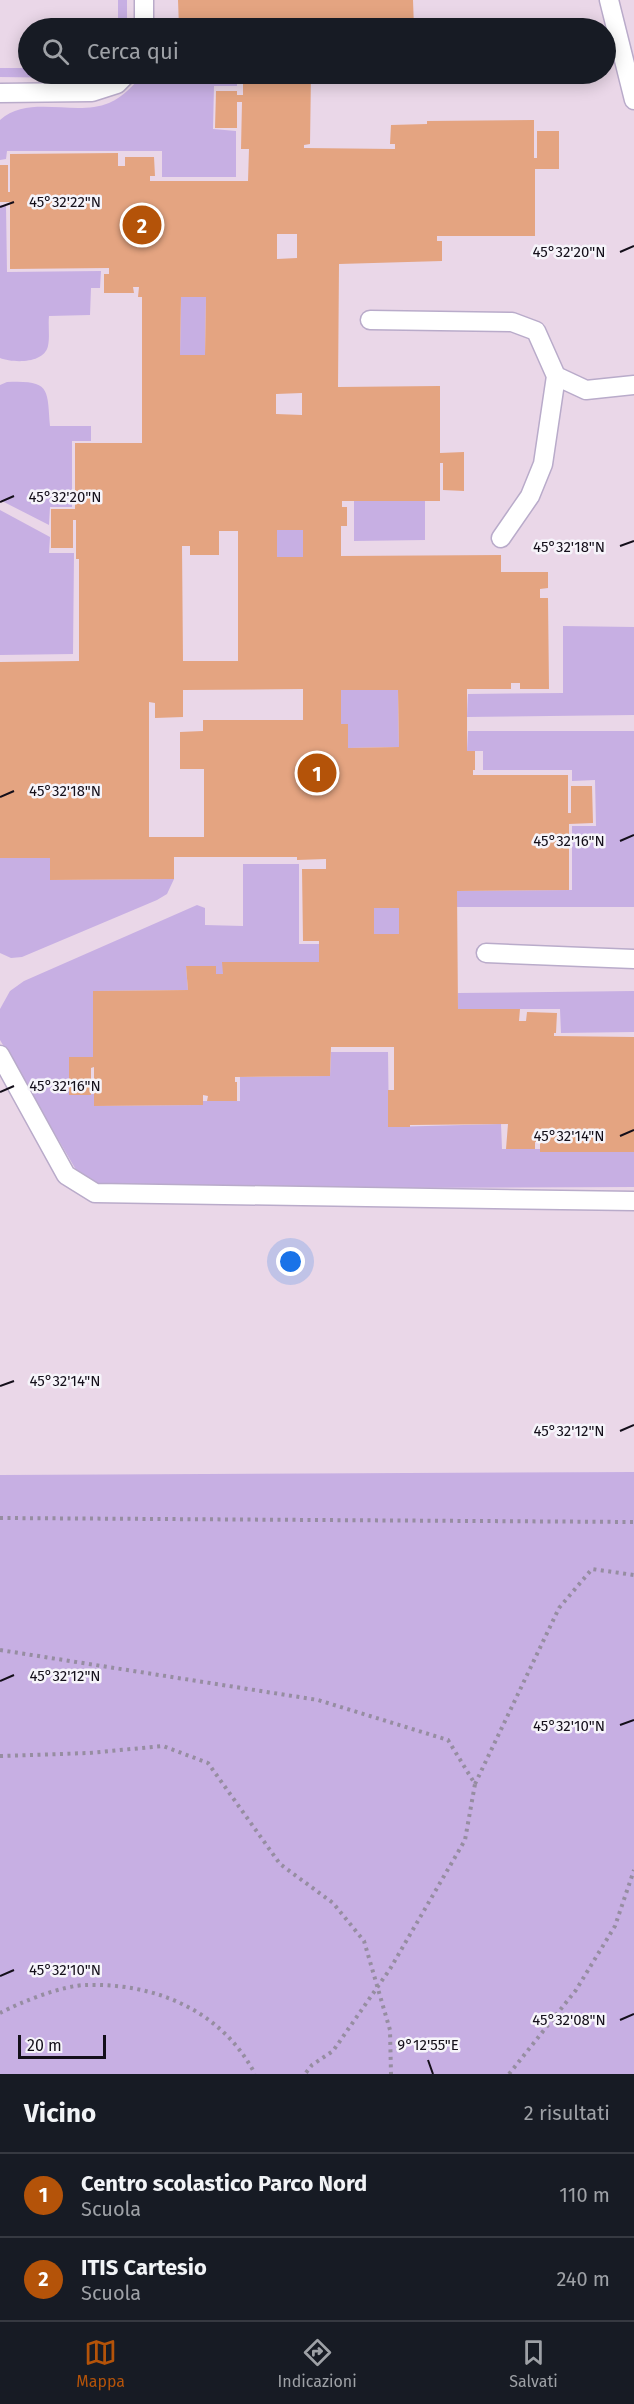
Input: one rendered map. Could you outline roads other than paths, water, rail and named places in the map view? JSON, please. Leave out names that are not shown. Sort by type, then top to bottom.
[{"type":"lane","points":[[144,0],[144,18]]},
{"type":"lane","points":[[609,0],[614,18]]},
{"type":"lane","points":[[616,28],[634,100]]},
{"type":"lane","points":[[0,93],[92,92],[117,84]]},
{"type":"lane","points":[[370,321],[512,322],[536,331],[556,376],[543,464],[530,496],[501,538]]},
{"type":"lane","points":[[556,376],[586,390],[634,384]]},
{"type":"lane","points":[[486,953],[634,959]]},
{"type":"lane","points":[[0,1055],[66,1175],[96,1193],[634,1201]]},
{"type":"place","name":"ITIS Cartesio","points":[[142,225]]},
{"type":"place","name":"Centro scolastico Parco Nord","points":[[317,773]]}]
